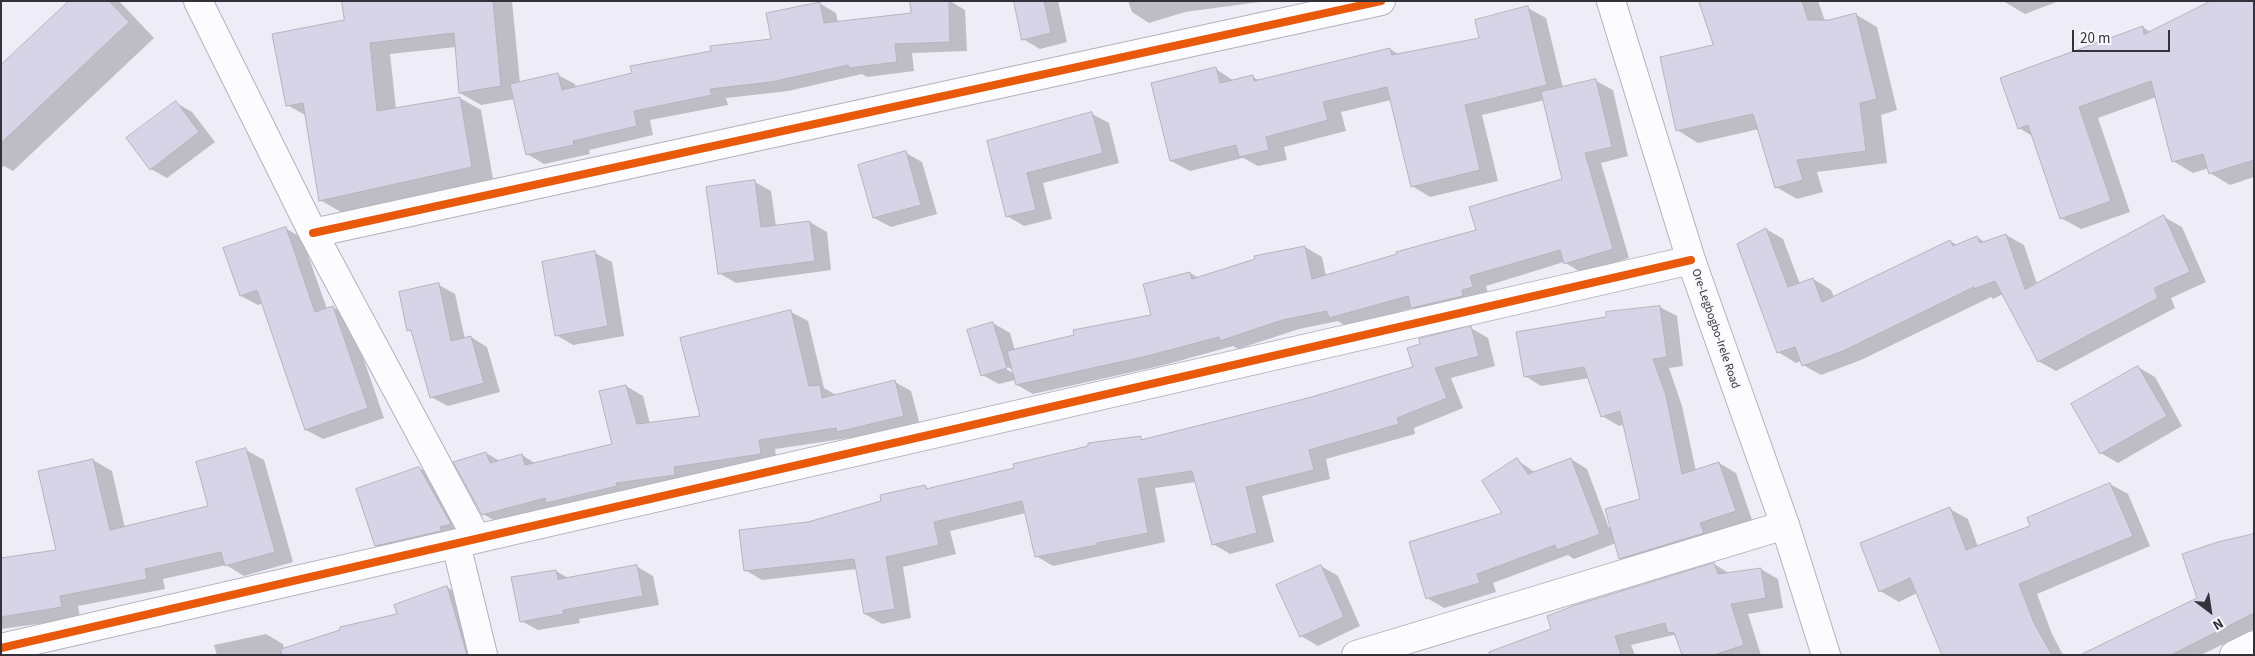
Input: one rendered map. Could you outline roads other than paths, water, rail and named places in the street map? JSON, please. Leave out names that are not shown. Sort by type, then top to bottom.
[{"type":"street","points":[[198,1],[467,542],[483,655]]},
{"type":"street","points":[[313,233],[1381,1]]},
{"type":"street","name":"Ore-Legbogbo-Irele Road","points":[[1611,1],[1691,260],[1785,525],[1826,655]]},
{"type":"street","points":[[1,648],[1691,260]]},
{"type":"street","points":[[1356,655],[1785,525]]},
{"type":"street","points":[[2234,655],[2254,646]]}]
